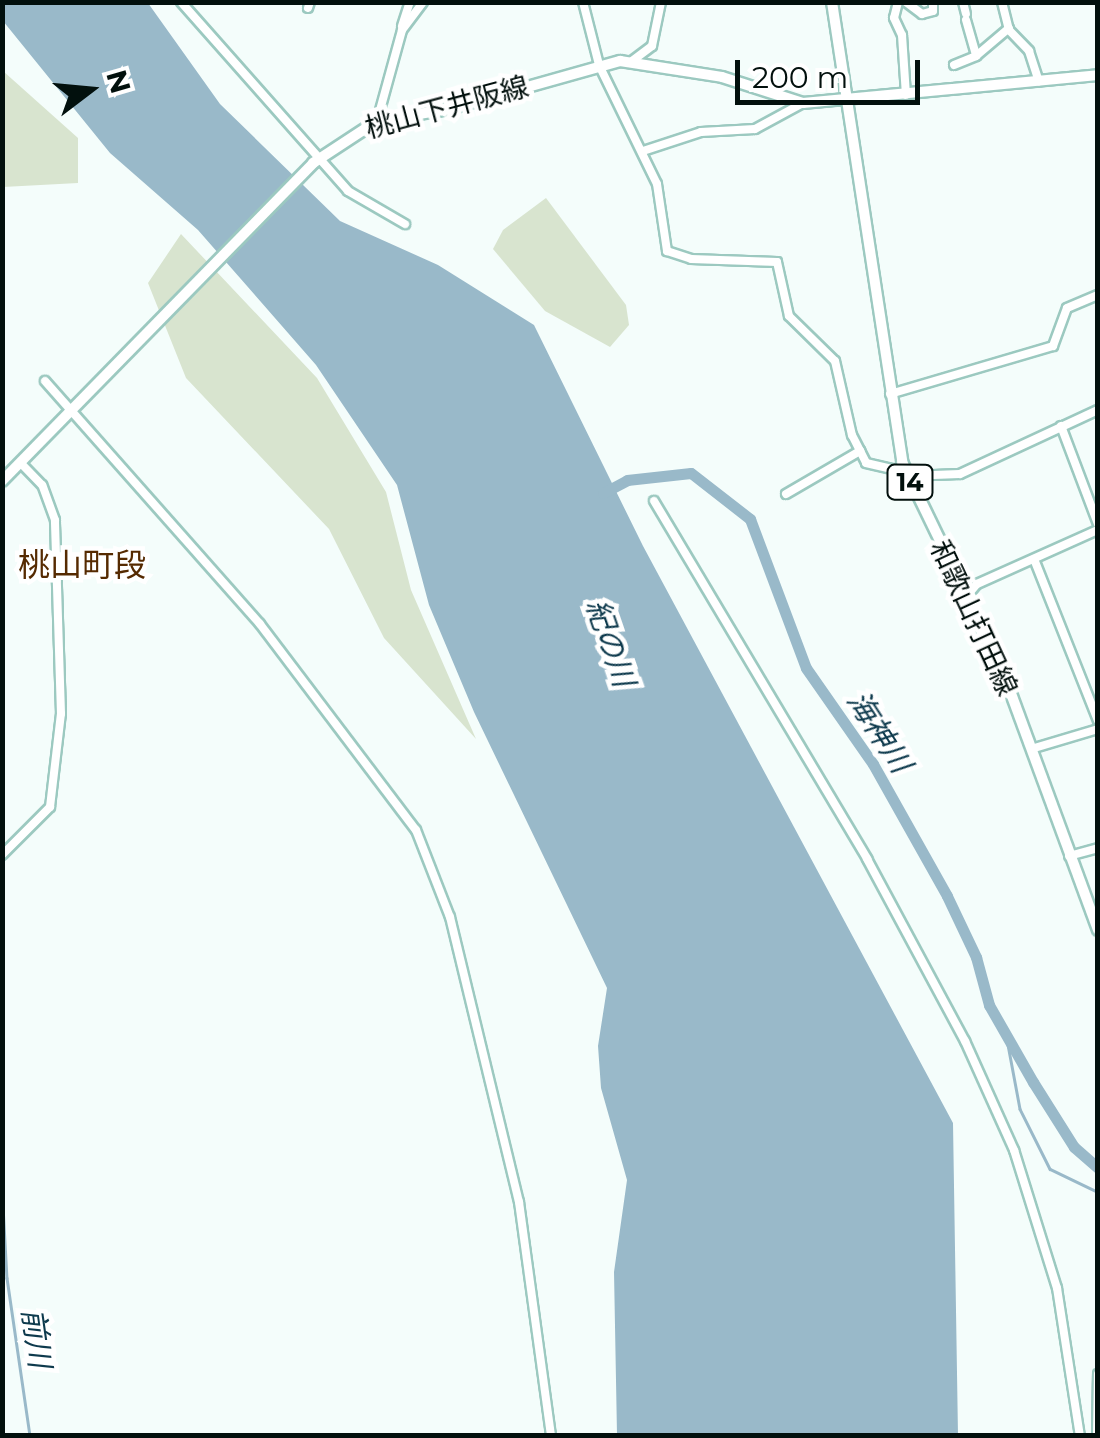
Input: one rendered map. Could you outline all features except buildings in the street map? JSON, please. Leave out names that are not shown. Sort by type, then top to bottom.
[{"type":"main road","name":"和歌山打田線","points":[[832,2],[890,394],[906,474],[966,597],[1031,749],[1098,930]]},
{"type":"main road","name":"桃山下井阪線","points":[[2,481],[316,160],[377,121],[448,109],[598,65],[632,61],[722,77],[803,103],[1098,76]]},
{"type":"street","points":[[180,2],[316,160],[348,191],[405,224]]},
{"type":"street","points":[[377,121],[410,2]]},
{"type":"street","points":[[402,30],[423,2]]},
{"type":"street","points":[[583,2],[598,65],[657,184],[667,251],[691,258],[777,262],[789,316],[834,360],[860,451],[871,466],[906,474],[960,474],[1098,410]]},
{"type":"street","points":[[632,61],[652,46],[661,2]]},
{"type":"street","points":[[898,2],[894,22],[902,36],[906,95]]},
{"type":"street","points":[[906,2],[922,14],[933,11],[934,2]]},
{"type":"street","points":[[963,2],[976,56]]},
{"type":"street","points":[[1002,2],[1009,28],[1029,51],[1040,81]]},
{"type":"street","points":[[954,65],[976,56],[1009,28]]},
{"type":"street","points":[[643,150],[701,132],[754,129],[803,103]]},
{"type":"street","points":[[890,394],[1053,346],[1067,308],[1098,295]]},
{"type":"street","points":[[45,381],[260,624],[416,830],[450,917],[519,1202],[550,1436]]},
{"type":"street","points":[[966,597],[977,584],[1098,527],[1061,426]]},
{"type":"street","points":[[786,494],[860,451]]},
{"type":"street","points":[[2,855],[50,807],[62,705],[56,520],[42,485],[22,463]]},
{"type":"street","points":[[654,500],[867,859],[973,1059],[1014,1150],[1057,1288],[1080,1436]]},
{"type":"street","points":[[1031,749],[1098,725],[1034,559]]},
{"type":"street","points":[[1069,856],[1098,848]]},
{"type":"street","points":[[1097,1436],[1098,1374]]},
{"type":"green space","points":[[3,71],[78,138],[78,183],[3,187]]},
{"type":"green space","points":[[546,198],[626,305],[629,325],[610,347],[545,311],[493,249],[503,230]]},
{"type":"green space","points":[[181,234],[317,378],[386,492],[411,590],[476,739],[384,638],[329,529],[186,378],[148,283]]},
{"type":"water","name":"紀の川","points":[[2,3],[148,3],[220,104],[340,221],[438,265],[534,325],[643,546],[953,1123],[958,1435],[617,1435],[614,1272],[627,1180],[601,1088],[598,1046],[607,988],[474,712],[429,605],[397,485],[316,365],[198,230],[110,153],[3,21]]},
{"type":"waterway","name":"海神川","points":[[603,493],[627,480],[691,473],[750,519],[806,668],[873,764],[947,896],[976,957],[989,1005],[1033,1082],[1074,1147],[1098,1168]]},
{"type":"waterway","points":[[1006,1034],[1020,1109],[1050,1169],[1098,1192]]},
{"type":"waterway","name":"前川","points":[[2,1187],[7,1278],[30,1436]]},
{"type":"district","name":"桃山町段","points":[[82,565]]}]
